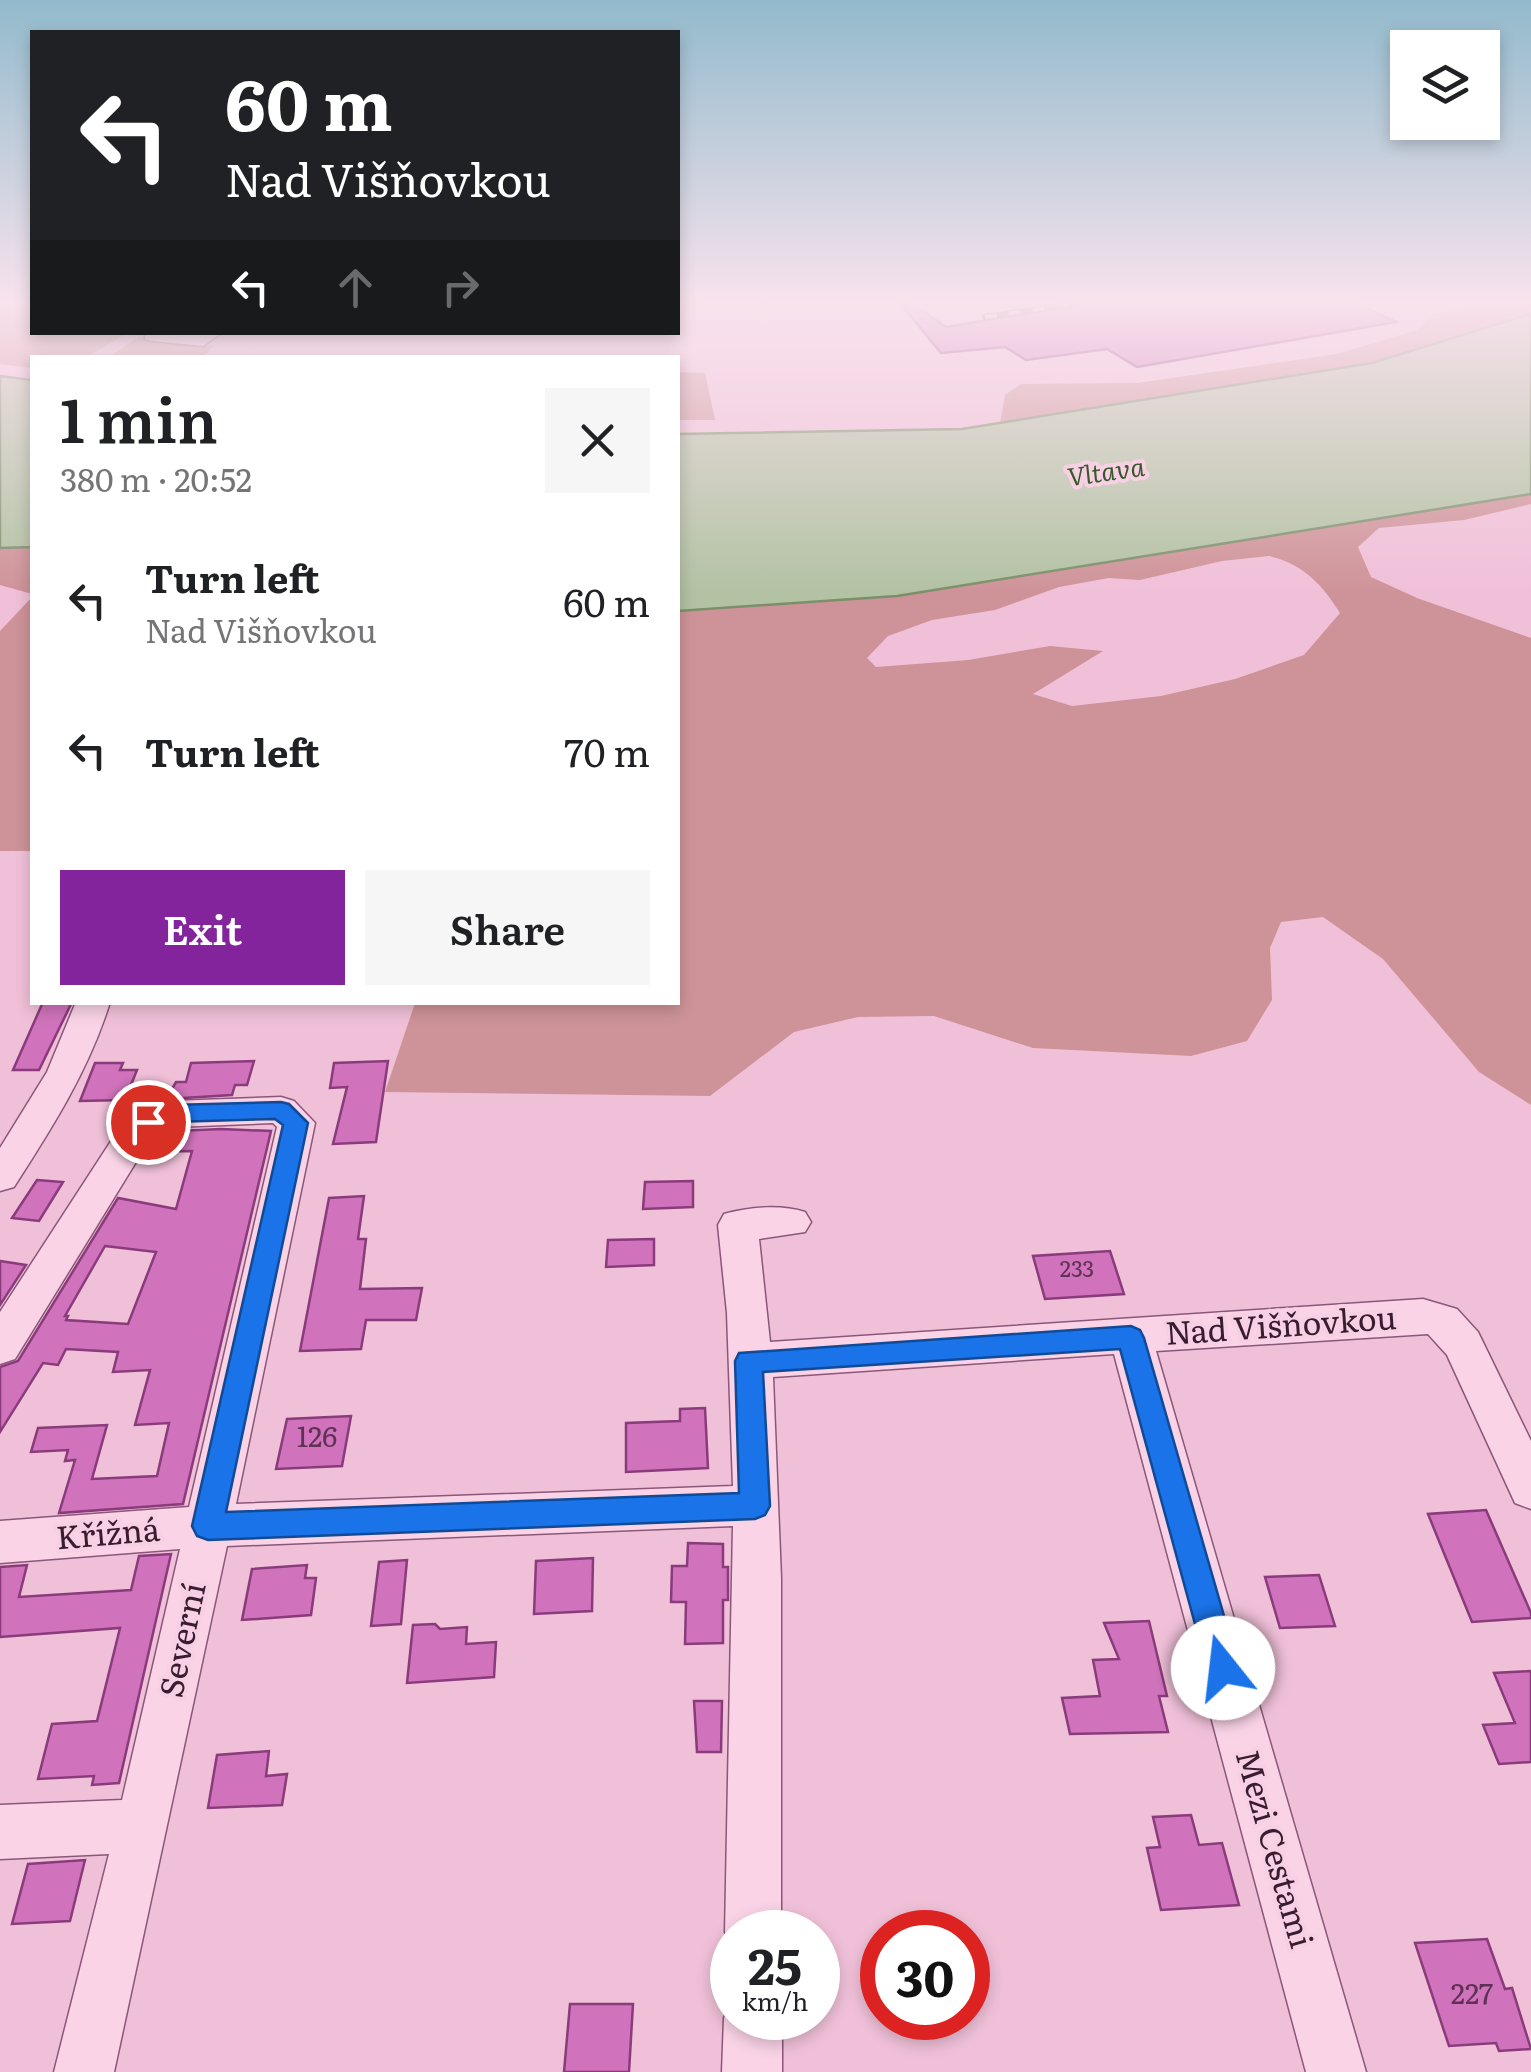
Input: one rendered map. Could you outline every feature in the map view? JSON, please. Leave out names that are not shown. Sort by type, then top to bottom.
[{"type":"street","points":[[0,1177],[39,1120],[86,1026],[92,1005]]},
{"type":"street","name":"Severní","points":[[0,1347],[128,1139],[148,1122],[171,1114],[281,1110],[296,1123],[143,1826],[84,2072]]},
{"type":"street","points":[[753,1910],[755,1506],[746,1292],[738,1225],[791,1222]]},
{"type":"street","name":"Nad Višňovkou","points":[[748,1361],[1422,1316],[1442,1322],[1463,1344],[1531,1489]]},
{"type":"street","name":"Mezi Cestami","points":[[1131,1338],[1336,2072]]},
{"type":"street","name":"Křížná","points":[[0,1542],[208,1526],[755,1506]]},
{"type":"street","points":[[0,1832],[143,1826]]},
{"type":"street","points":[[752,2040],[752,2072]]},
{"type":"shaded area","points":[[680,400],[711,400],[715,420],[680,420]]},
{"type":"shaded area","points":[[1004,400],[1145,400],[1000,423]]},
{"type":"shaded area","points":[[1531,494],[1531,504],[1464,520],[1379,528],[1358,547],[1371,577],[1417,598],[1531,638],[1531,1105],[1479,1072],[1383,959],[1323,917],[1281,922],[1270,948],[1272,1000],[1247,1041],[1191,1056],[1033,1048],[934,1016],[858,1017],[794,1032],[710,1096],[385,1092],[414,1005],[680,1005],[680,611],[897,596]],"holes":[[[1269,556],[1292,564],[1326,593],[1340,613],[1304,655],[1235,679],[1161,696],[1072,706],[1033,694],[1103,651],[1050,646],[968,660],[876,667],[867,658],[888,636],[932,620],[995,610],[1059,587],[1109,578],[1140,580],[1222,561]]]},
{"type":"shaded area","points":[[30,547],[30,593],[0,585],[0,548]]},
{"type":"shaded area","points":[[30,599],[30,851],[0,851],[0,631]]},
{"type":"water","points":[[0,400],[30,400],[30,547],[0,548]]},
{"type":"water","name":"Vltava","points":[[1144,400],[1531,400],[1531,494],[897,596],[680,611],[680,434],[962,429]]},
{"type":"building","points":[[42,1005],[71,1005],[39,1070],[13,1070]]},
{"type":"building","points":[[254,1061],[247,1085],[235,1085],[232,1095],[166,1099],[176,1082],[186,1082],[191,1063]]},
{"type":"building","points":[[388,1061],[376,1142],[333,1144],[347,1087],[330,1088],[334,1063]]},
{"type":"building","points":[[95,1063],[123,1063],[120,1070],[137,1070],[125,1100],[80,1101]]},
{"type":"building","points":[[176,1131],[271,1131],[183,1504],[59,1513],[75,1460],[65,1461],[68,1450],[31,1452],[38,1428],[107,1425],[92,1479],[157,1476],[169,1423],[135,1425],[150,1370],[113,1372],[118,1352],[66,1349],[58,1365],[43,1363],[0,1432],[0,1367],[18,1361],[118,1198],[176,1209],[192,1151],[147,1152],[155,1139]],"holes":[[[105,1246],[156,1252],[128,1324],[66,1320]]]},
{"type":"building","points":[[37,1180],[63,1182],[39,1221],[12,1218]]},
{"type":"building","points":[[693,1181],[693,1207],[643,1209],[645,1182]]},
{"type":"building","points":[[364,1196],[358,1239],[366,1239],[360,1289],[422,1288],[416,1320],[366,1320],[361,1349],[300,1351],[329,1198]]},
{"type":"building","points":[[654,1239],[654,1265],[606,1267],[608,1240]]},
{"type":"building","points":[[1110,1251],[1124,1294],[1045,1299],[1033,1256]]},
{"type":"building","points":[[0,1261],[26,1265],[0,1305]]},
{"type":"building","points":[[705,1408],[708,1468],[626,1472],[626,1423],[680,1421],[680,1409]]},
{"type":"building","points":[[351,1416],[342,1466],[276,1469],[287,1419]]},
{"type":"building","points":[[1486,1510],[1531,1618],[1472,1622],[1428,1514]]},
{"type":"building","points":[[688,1543],[723,1544],[728,1600],[723,1600],[723,1643],[685,1644],[686,1602],[671,1602],[672,1566],[687,1566]]},
{"type":"building","points":[[171,1554],[119,1783],[92,1785],[94,1776],[38,1779],[52,1724],[97,1721],[120,1628],[0,1637],[0,1567],[27,1565],[19,1597],[131,1590],[139,1556]]},
{"type":"building","points":[[593,1558],[592,1611],[534,1614],[536,1561]]},
{"type":"building","points":[[407,1560],[401,1624],[371,1626],[379,1562]]},
{"type":"building","points":[[307,1565],[305,1578],[316,1578],[311,1615],[242,1620],[252,1569]]},
{"type":"building","points":[[1319,1575],[1335,1626],[1280,1628],[1265,1577]]},
{"type":"building","points":[[1149,1621],[1167,1696],[1159,1696],[1168,1732],[1070,1734],[1062,1698],[1100,1696],[1093,1660],[1119,1659],[1104,1623]]},
{"type":"building","points":[[435,1624],[440,1629],[467,1627],[466,1644],[496,1642],[494,1677],[407,1683],[413,1625]]},
{"type":"building","points":[[1531,1671],[1531,1762],[1499,1764],[1483,1725],[1515,1723],[1494,1673]]},
{"type":"building","points":[[694,1701],[722,1701],[721,1752],[697,1752]]},
{"type":"building","points":[[269,1751],[266,1776],[287,1774],[282,1805],[208,1808],[217,1755]]},
{"type":"building","points":[[1191,1815],[1199,1845],[1222,1843],[1239,1905],[1161,1910],[1147,1848],[1160,1847],[1153,1817]]},
{"type":"building","points":[[85,1860],[70,1921],[12,1924],[28,1864]]},
{"type":"building","points":[[1487,1939],[1505,1989],[1512,1988],[1531,2049],[1499,2051],[1496,2043],[1449,2046],[1415,1943]]},
{"type":"building","points":[[570,2004],[633,2004],[629,2072],[564,2072]]},
{"type":"route","points":[[148,1122],[171,1114],[281,1110],[296,1123],[208,1526],[755,1506],[748,1361],[1131,1338],[1223,1668]]}]
